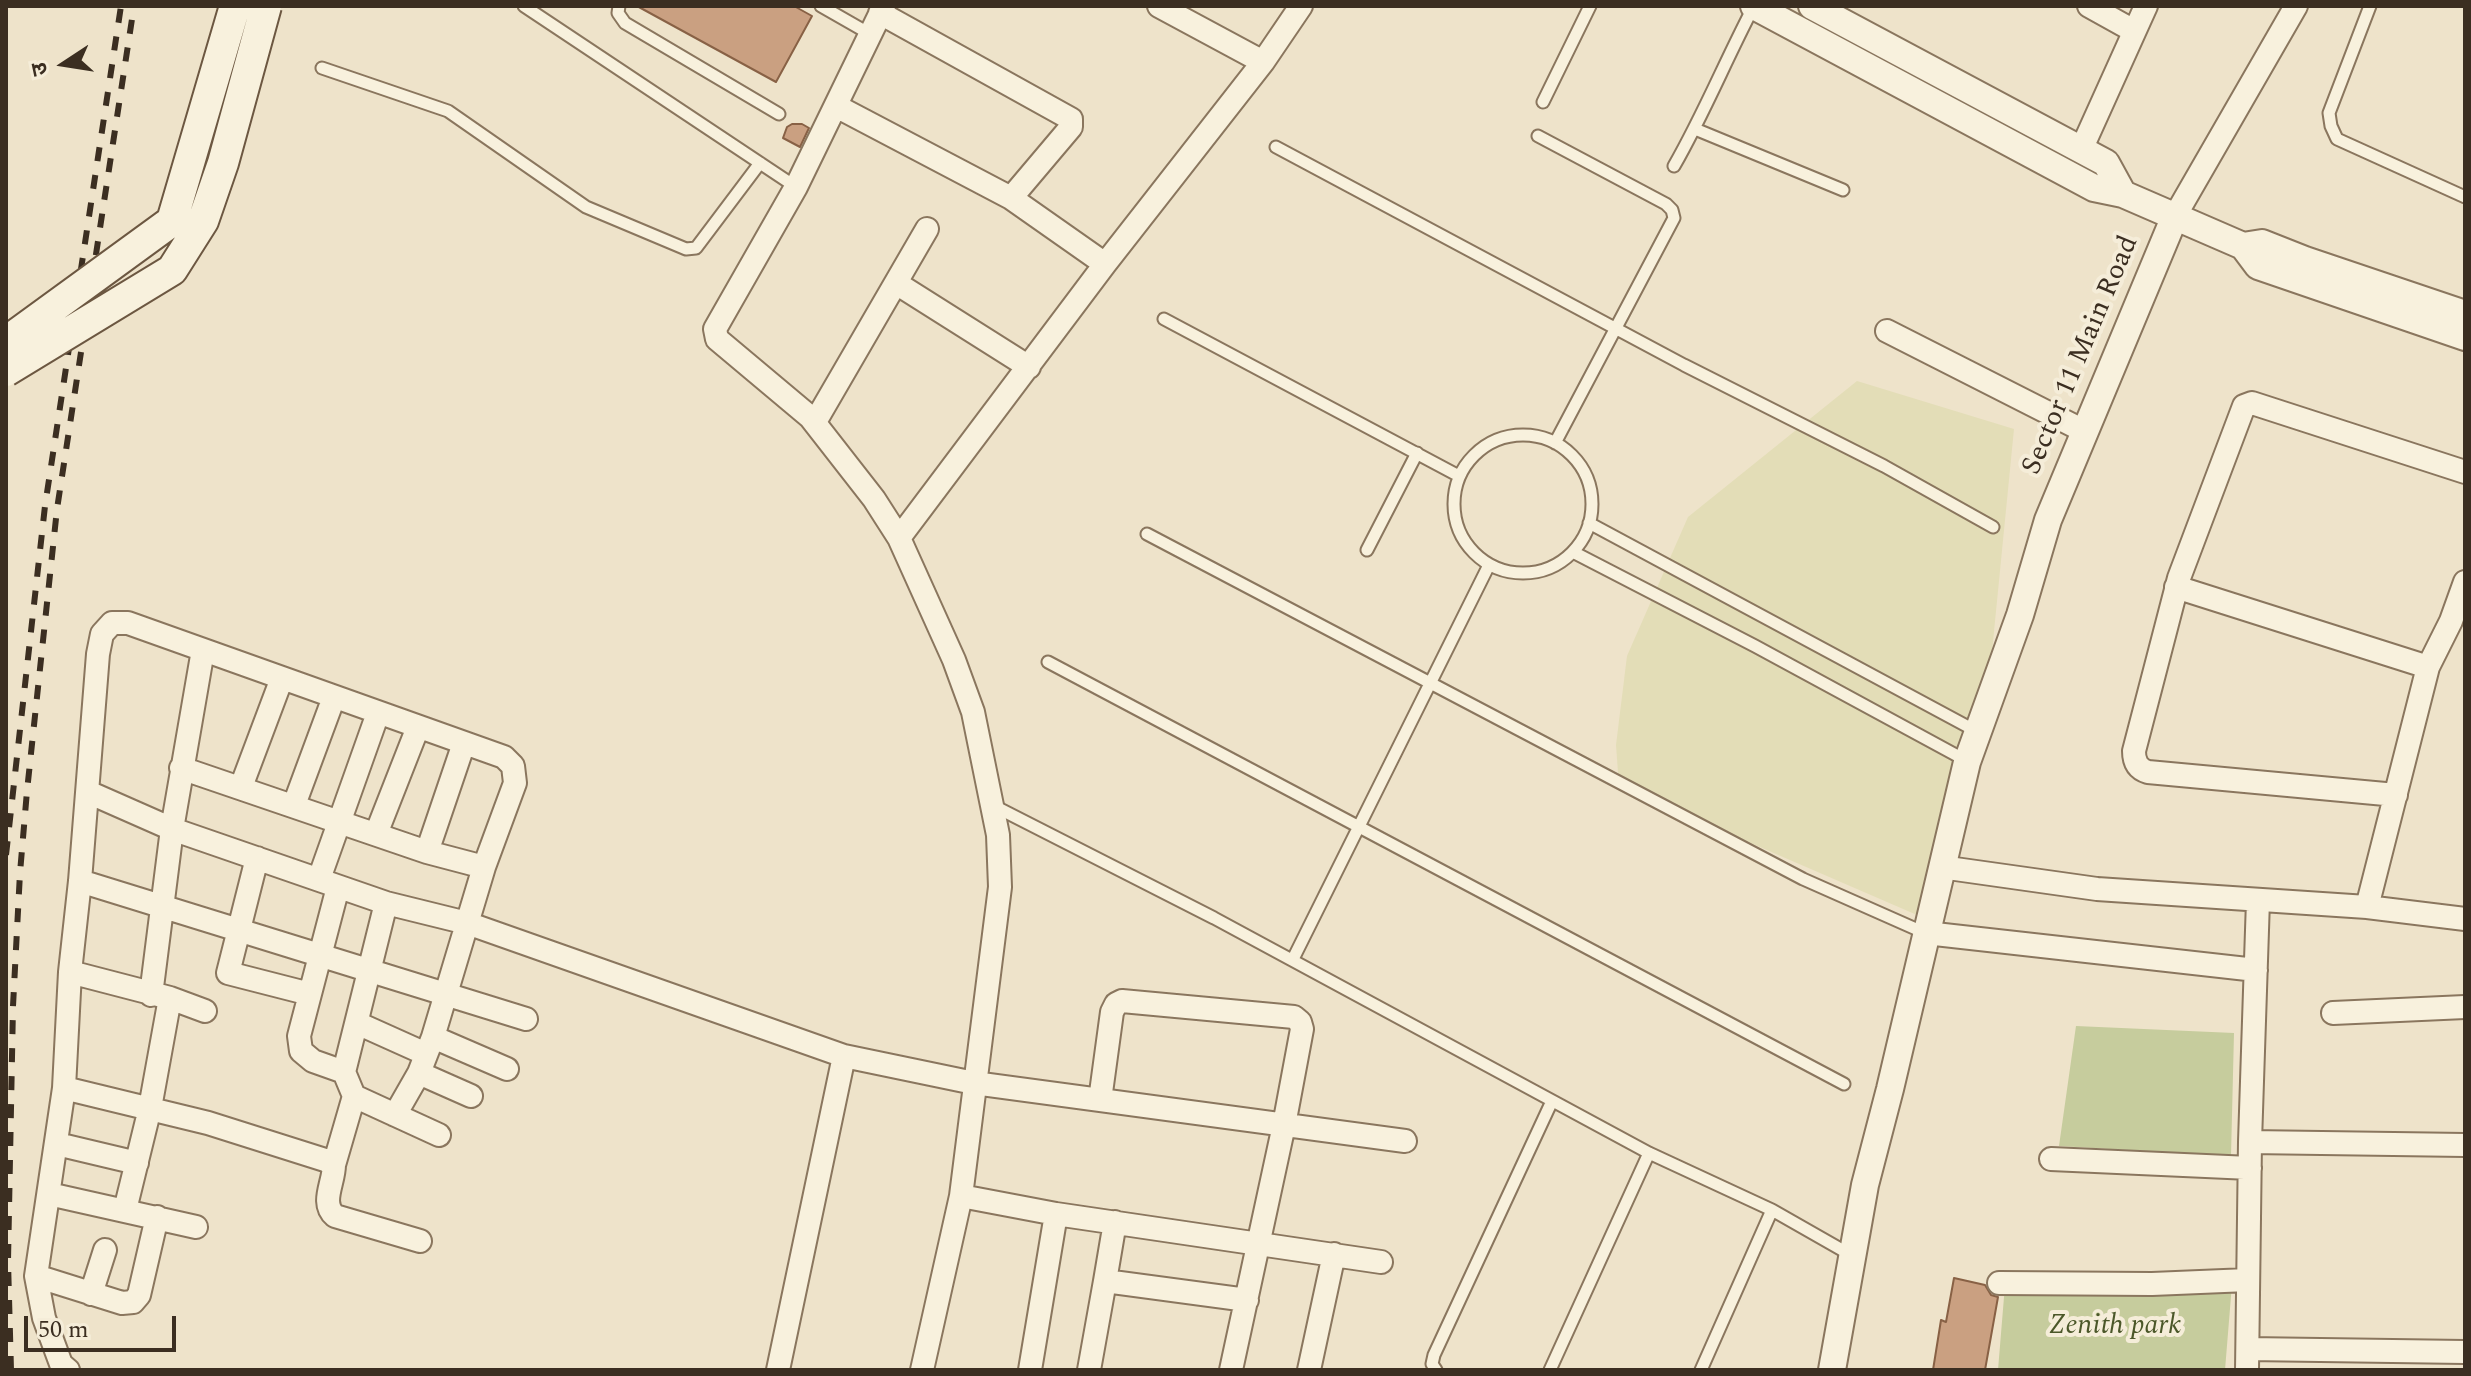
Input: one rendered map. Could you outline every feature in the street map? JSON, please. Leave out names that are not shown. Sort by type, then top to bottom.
[{"type":"main road","points":[[6,342],[172,221],[235,6]]},
{"type":"main road","points":[[6,371],[172,270],[203,221],[223,163],[266,6]]},
{"type":"street","points":[[1159,6],[1263,62]]},
{"type":"street","points":[[899,538],[1105,264],[1263,62],[1301,6]]},
{"type":"street","points":[[1754,6],[2094,188],[2123,194],[2243,246],[2258,266],[2465,337]]},
{"type":"street","points":[[2089,6],[2134,31]]},
{"type":"street","points":[[2081,150],[2146,6]]},
{"type":"street","points":[[2175,216],[2296,6]]},
{"type":"street","points":[[1814,7],[2106,163],[2123,194]]},
{"type":"street","points":[[922,1370],[961,1196],[1000,887],[998,835],[993,806],[973,712],[954,660],[899,538],[874,499],[815,422],[717,339],[715,329],[796,187],[882,9],[1071,119],[1071,127],[1011,198]]},
{"type":"street","points":[[836,106],[1011,198],[1105,264]]},
{"type":"street","name":"Sector 11 Main Road","points":[[1832,1370],[1865,1185],[1967,762],[2020,615],[2048,520],[2175,216]]},
{"type":"street","points":[[815,422],[927,229]]},
{"type":"street","points":[[2243,246],[2262,243],[2465,314]]},
{"type":"street","points":[[896,283],[1029,367]]},
{"type":"street","points":[[1887,331],[2084,431]]},
{"type":"street","points":[[2396,795],[2148,772],[2139,768],[2134,751],[2176,587],[2241,409],[2247,404],[2465,472]]},
{"type":"street","points":[[2367,907],[2428,667],[2451,621],[2465,582]]},
{"type":"street","points":[[2176,587],[2428,667]]},
{"type":"street","points":[[68,1370],[61,1364],[44,1318],[36,1276],[64,1088],[70,972],[98,654],[102,634],[112,623],[128,623],[504,757],[513,766],[515,783],[484,867],[426,1055],[395,1115]]},
{"type":"street","points":[[125,1210],[150,1108],[160,996],[162,907],[181,768],[203,650]]},
{"type":"street","points":[[241,787],[282,678]]},
{"type":"street","points":[[294,805],[334,697]]},
{"type":"street","points":[[344,1072],[313,1061],[301,1051],[299,1036],[321,955],[340,821],[378,713]]},
{"type":"street","points":[[376,834],[418,727]]},
{"type":"street","points":[[427,852],[464,743]]},
{"type":"street","points":[[181,768],[427,852],[484,867]]},
{"type":"street","points":[[88,792],[172,829],[386,903],[467,923],[844,1056],[974,1083],[1405,1141]]},
{"type":"street","points":[[257,858],[228,973],[310,994]]},
{"type":"street","points":[[1941,867],[2097,889],[2367,907],[2465,919]]},
{"type":"street","points":[[80,881],[526,1019]]},
{"type":"street","points":[[2258,900],[2247,1360],[2464,1358]]},
{"type":"street","points":[[386,903],[344,1072],[354,1096],[334,1165],[327,1204],[330,1213],[335,1216],[420,1241]]},
{"type":"street","points":[[1926,933],[2256,970]]},
{"type":"street","points":[[70,972],[205,1011]]},
{"type":"street","points":[[1100,1100],[1112,1012],[1116,1004],[1122,1001],[1294,1017],[1300,1022],[1302,1029],[1284,1125],[1231,1370]]},
{"type":"street","points":[[2333,1013],[2465,1007]]},
{"type":"street","points":[[357,1023],[426,1055],[507,1069]]},
{"type":"street","points":[[426,1055],[471,1096]]},
{"type":"street","points":[[778,1370],[844,1056]]},
{"type":"street","points":[[64,1088],[208,1123],[334,1165]]},
{"type":"street","points":[[354,1096],[439,1135]]},
{"type":"street","points":[[2250,1142],[2465,1145]]},
{"type":"street","points":[[57,1144],[137,1163]]},
{"type":"street","points":[[2051,1159],[2250,1168]]},
{"type":"street","points":[[49,1194],[196,1227]]},
{"type":"street","points":[[961,1196],[1056,1214],[1381,1262]]},
{"type":"street","points":[[1034,1369],[1056,1214]]},
{"type":"street","points":[[36,1276],[122,1303],[133,1302],[139,1295],[157,1217]]},
{"type":"street","points":[[1089,1370],[1115,1222]]},
{"type":"street","points":[[91,1294],[105,1250]]},
{"type":"street","points":[[1309,1370],[1334,1254]]},
{"type":"street","points":[[1999,1283],[2152,1284],[2248,1280]]},
{"type":"street","points":[[1105,1281],[1247,1300]]},
{"type":"lane","points":[[524,6],[796,187]]},
{"type":"lane","points":[[619,6],[618,13],[625,23],[779,114]]},
{"type":"lane","points":[[821,6],[870,34]]},
{"type":"lane","points":[[1543,102],[1590,6]]},
{"type":"lane","points":[[1674,166],[1754,6]]},
{"type":"lane","points":[[2370,6],[2329,113],[2337,139],[2465,197]]},
{"type":"lane","points":[[322,68],[448,111],[586,207],[686,249],[696,248],[760,163]]},
{"type":"lane","points":[[1695,129],[1843,190]]},
{"type":"lane","points":[[1538,136],[1666,204],[1674,218],[1555,443]]},
{"type":"lane","points":[[1276,147],[1684,365],[1884,466],[1993,527]]},
{"type":"lane","points":[[1164,319],[1459,476]]},
{"type":"lane","points":[[1528,436],[1555,443],[1570,454],[1590,486],[1592,505],[1583,539],[1573,552],[1555,566],[1533,573],[1511,573],[1489,565],[1473,552],[1461,536],[1455,516],[1454,496],[1459,476],[1476,454],[1500,439],[1528,436]]},
{"type":"lane","points":[[1367,550],[1417,453]]},
{"type":"lane","points":[[1589,523],[1978,732]]},
{"type":"lane","points":[[1147,534],[1803,879],[1926,933]]},
{"type":"lane","points":[[1573,552],[1755,646],[1967,762]]},
{"type":"lane","points":[[1293,959],[1489,565]]},
{"type":"lane","points":[[1048,662],[1844,1084]]},
{"type":"lane","points":[[993,806],[1293,959],[1649,1153],[1772,1210],[1851,1255]]},
{"type":"lane","points":[[1436,1370],[1432,1364],[1434,1355],[1552,1101]]},
{"type":"lane","points":[[1550,1370],[1649,1153]]},
{"type":"lane","points":[[1701,1370],[1772,1210]]},
{"type":"shaded area","points":[[1857,381],[2014,429],[1989,682],[1917,915],[1619,786],[1616,745],[1627,656],[1688,517]]},
{"type":"green space","points":[[2076,1026],[2234,1033],[2231,1156],[2059,1146]]},
{"type":"green space","name":"Zenith park","points":[[2232,1284],[2225,1370],[1998,1370],[2005,1285]]},
{"type":"building","points":[[637,6],[794,6],[812,16],[776,82]]},
{"type":"building","points":[[792,124],[809,128],[800,147],[783,138],[787,127]]},
{"type":"building","points":[[1954,1278],[1985,1285],[1991,1295],[1998,1297],[1985,1370],[1933,1370],[1941,1320],[1946,1322]]},
{"type":"railway","points":[[6,855],[45,506],[121,6]]},
{"type":"railway","points":[[11,1370],[8,1261],[13,1006],[27,791],[57,509],[134,6]]}]
